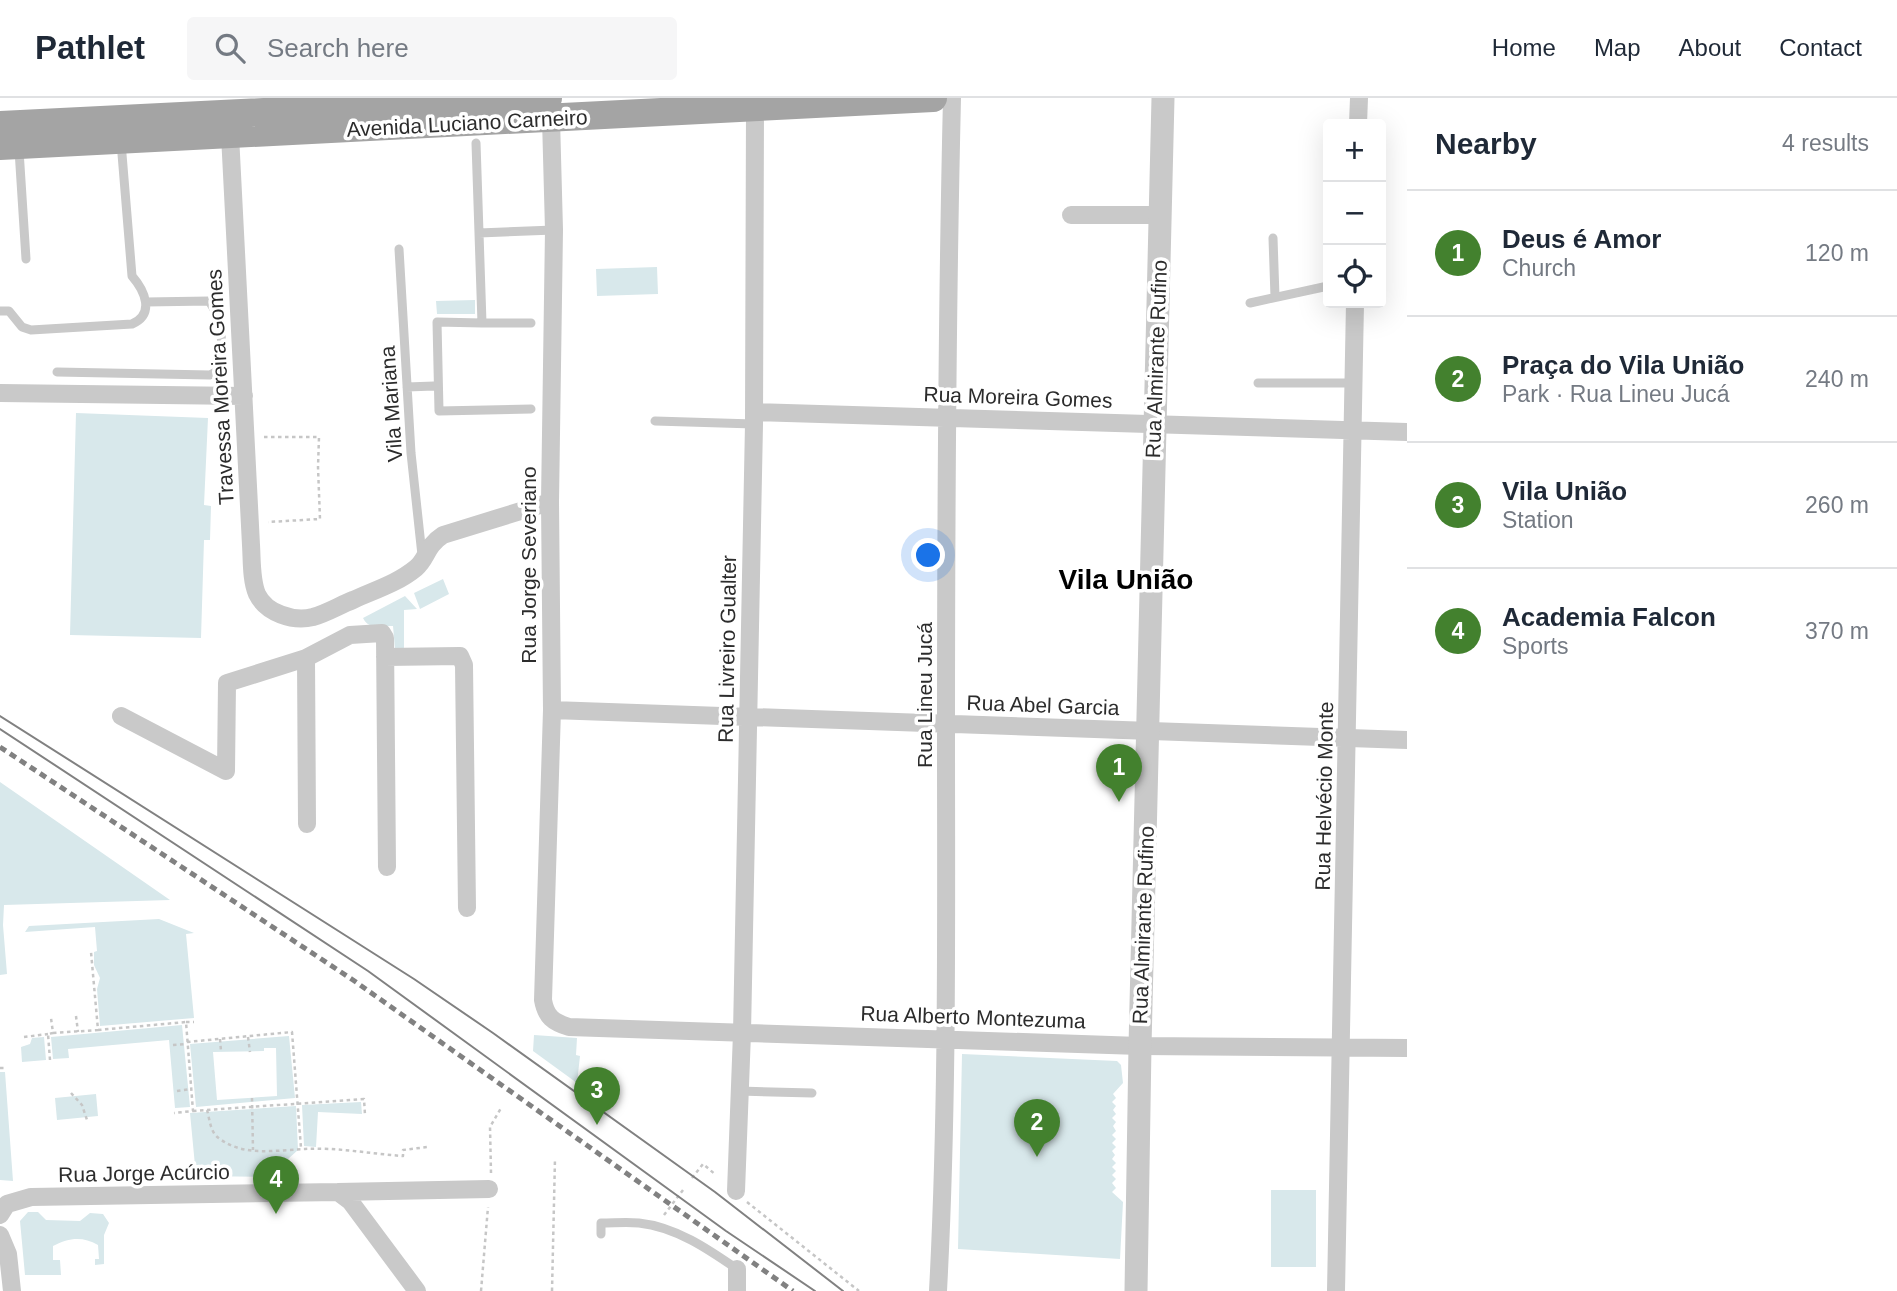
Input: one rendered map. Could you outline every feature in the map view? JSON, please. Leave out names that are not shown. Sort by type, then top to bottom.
[{"type":"main road","name":"Avenida Luciano Carneiro","points":[[6,138],[363,103],[549,108],[755,108],[933,98]]},
{"type":"main road","name":"Avenida Luciano Carneiro","points":[[6,138],[121,140],[230,135],[549,108]]},
{"type":"street","name":"Rua Lineu Jucá","points":[[938,1291],[946,1039],[947,418],[952,98]]},
{"type":"street","name":"Rua Almirante Rufino","points":[[1136,1291],[1163,98]]},
{"type":"street","points":[[1358,119],[1359,98]]},
{"type":"street","name":"Rua Jorge Severiano","points":[[544,1010],[542,1000],[552,710],[550,502],[554,230],[549,108]]},
{"type":"street","name":"Rua Livreiro Gualter","points":[[736,1191],[742,1033],[755,418],[755,108]]},
{"type":"street","name":"Travessa Moreira Gomes","points":[[230,135],[251,545],[257,592],[265,605],[276,613],[311,618]]},
{"type":"street","points":[[1071,215],[1160,215]]},
{"type":"street","name":"Rua Helvécio Monte","points":[[1336,1291],[1355,308]]},
{"type":"street","points":[[0,393],[244,396]]},
{"type":"street","name":"Rua Moreira Gomes","points":[[755,418],[947,418],[1407,432]]},
{"type":"street","points":[[326,647],[311,618],[402,578],[420,565],[422,557],[433,542],[443,535],[550,502]]},
{"type":"street","points":[[121,716],[226,771],[228,683],[306,658],[350,635],[382,633],[385,638],[387,867]]},
{"type":"street","points":[[385,657],[460,656],[464,665],[467,908]]},
{"type":"street","points":[[306,658],[307,824]]},
{"type":"street","name":"Rua Abel Garcia","points":[[552,710],[1407,740]]},
{"type":"street","name":"Rua Alberto Montezuma","points":[[544,1010],[555,1022],[569,1027],[1140,1046],[1407,1048]]},
{"type":"street","name":"Rua Jorge Acúrcio","points":[[0,1215],[7,1204],[31,1197],[489,1189]]},
{"type":"street","points":[[338,1192],[350,1201],[417,1291]]},
{"type":"street","points":[[0,1235],[8,1254],[12,1291]]},
{"type":"street","points":[[737,1269],[737,1291]]},
{"type":"lane","points":[[6,138],[26,259]]},
{"type":"lane","points":[[0,311],[9,311],[22,327],[31,330],[132,324],[141,320],[146,302],[144,293],[132,276],[121,140]]},
{"type":"lane","points":[[476,142],[482,323]]},
{"type":"lane","points":[[480,233],[554,230]]},
{"type":"lane","points":[[1273,239],[1275,297]]},
{"type":"lane","name":"Vila Mariana","points":[[399,248],[411,453],[422,557]]},
{"type":"lane","points":[[1250,303],[1323,287]]},
{"type":"lane","points":[[57,372],[210,375],[220,369],[222,331],[209,301],[146,302]]},
{"type":"lane","points":[[531,323],[437,322],[439,411],[531,409]]},
{"type":"lane","points":[[1258,383],[1353,383]]},
{"type":"lane","points":[[407,387],[433,386]]},
{"type":"lane","points":[[655,421],[755,418]]},
{"type":"lane","points":[[739,1091],[811,1093]]},
{"type":"lane","points":[[601,1234],[601,1223],[639,1223],[661,1227],[706,1247],[737,1269]]},
{"type":"path","points":[[257,438],[319,437],[320,519],[261,522]]},
{"type":"path","points":[[91,952],[98,1030]]},
{"type":"path","points":[[76,1016],[78,1031]]},
{"type":"path","points":[[51,1018],[53,1034]]},
{"type":"path","points":[[186,1022],[193,1111]]},
{"type":"path","points":[[24,1037],[194,1022]]},
{"type":"path","points":[[173,1045],[292,1032],[301,1149]]},
{"type":"path","points":[[48,1034],[50,1060]]},
{"type":"path","points":[[248,1037],[250,1052]]},
{"type":"path","points":[[220,1039],[221,1051]]},
{"type":"path","points":[[579,1079],[581,1084]]},
{"type":"path","points":[[177,1091],[191,1089]]},
{"type":"path","points":[[71,1093],[82,1105],[87,1120]]},
{"type":"path","points":[[252,1098],[253,1150]]},
{"type":"path","points":[[174,1113],[364,1099],[365,1115]]},
{"type":"path","points":[[207,1110],[212,1131],[219,1139],[234,1146],[261,1152],[301,1149],[403,1156],[403,1150],[428,1147]]},
{"type":"path","points":[[410,1144],[412,1149]]},
{"type":"path","points":[[552,1291],[555,1157]]},
{"type":"path","points":[[692,1178],[703,1164],[716,1175]]},
{"type":"path","points":[[660,1221],[683,1190]]},
{"type":"path","points":[[736,1191],[859,1291]]},
{"type":"shaded area","points":[[657,267],[658,294],[597,296],[596,269]]},
{"type":"shaded area","points":[[475,300],[475,314],[437,314],[436,301]]},
{"type":"shaded area","points":[[76,413],[208,418],[204,505],[211,506],[210,540],[204,540],[201,638],[70,635]]},
{"type":"shaded area","points":[[443,579],[449,594],[420,609],[414,593]]},
{"type":"shaded area","points":[[405,596],[417,609],[404,610],[404,649],[395,649],[393,626],[372,626],[363,618]]},
{"type":"shaded area","points":[[0,782],[170,900],[4,905],[7,974],[0,975]]},
{"type":"shaded area","points":[[159,919],[194,933],[186,934],[194,1018],[100,1026],[97,989],[100,978],[94,965],[94,952],[97,951],[95,927],[25,932],[29,926]]},
{"type":"shaded area","points":[[182,1025],[190,1107],[175,1108],[169,1040],[68,1049],[69,1058],[53,1059],[51,1037]]},
{"type":"shaded area","points":[[534,1035],[577,1038],[576,1055],[580,1056],[577,1083],[533,1051]]},
{"type":"shaded area","points":[[289,1036],[295,1098],[196,1107],[190,1044]],"holes":[[[264,1048],[276,1048],[277,1096],[217,1100],[213,1052],[264,1051]]]},
{"type":"shaded area","points":[[44,1037],[46,1060],[22,1062],[21,1047],[30,1044],[32,1038]]},
{"type":"shaded area","points":[[962,1054],[1117,1061],[1121,1065],[1123,1083],[1113,1094],[1116,1098],[1112,1102],[1116,1106],[1113,1110],[1116,1114],[1112,1118],[1116,1122],[1113,1126],[1116,1131],[1112,1135],[1116,1139],[1112,1143],[1116,1147],[1112,1151],[1115,1155],[1112,1159],[1116,1163],[1112,1167],[1116,1171],[1112,1175],[1116,1179],[1112,1183],[1116,1188],[1112,1192],[1123,1202],[1120,1259],[958,1249]]},
{"type":"shaded area","points":[[0,1072],[5,1072],[13,1181],[0,1180]]},
{"type":"shaded area","points":[[96,1094],[98,1116],[57,1120],[55,1098]]},
{"type":"shaded area","points":[[361,1102],[362,1114],[318,1112],[316,1147],[304,1146],[302,1105]]},
{"type":"shaded area","points":[[296,1106],[298,1150],[288,1159],[288,1177],[196,1176],[190,1113]]},
{"type":"shaded area","points":[[1271,1190],[1316,1190],[1316,1267],[1271,1267]]},
{"type":"shaded area","points":[[28,1212],[38,1212],[46,1220],[80,1221],[90,1213],[103,1214],[109,1223],[104,1235],[104,1264],[95,1265],[95,1259],[99,1259],[98,1245],[81,1239],[70,1240],[53,1246],[53,1260],[60,1260],[61,1275],[25,1275],[20,1221]]},
{"type":"tram line","points":[[0,716],[414,979],[715,1192],[843,1291]]},
{"type":"tram line","points":[[0,729],[368,971],[726,1231],[815,1291]]},
{"type":"railway","points":[[0,747],[353,980],[793,1291]]},
{"type":"place","name":"Deus é Amor","points":[[1119,802]]},
{"type":"place","name":"Vila União","points":[[597,1125]]},
{"type":"place","name":"Praça do Vila União","points":[[1037,1157]]},
{"type":"place","name":"Academia Falcon","points":[[276,1214]]},
{"type":"district","name":"Vila União","points":[[1126,579]]}]
